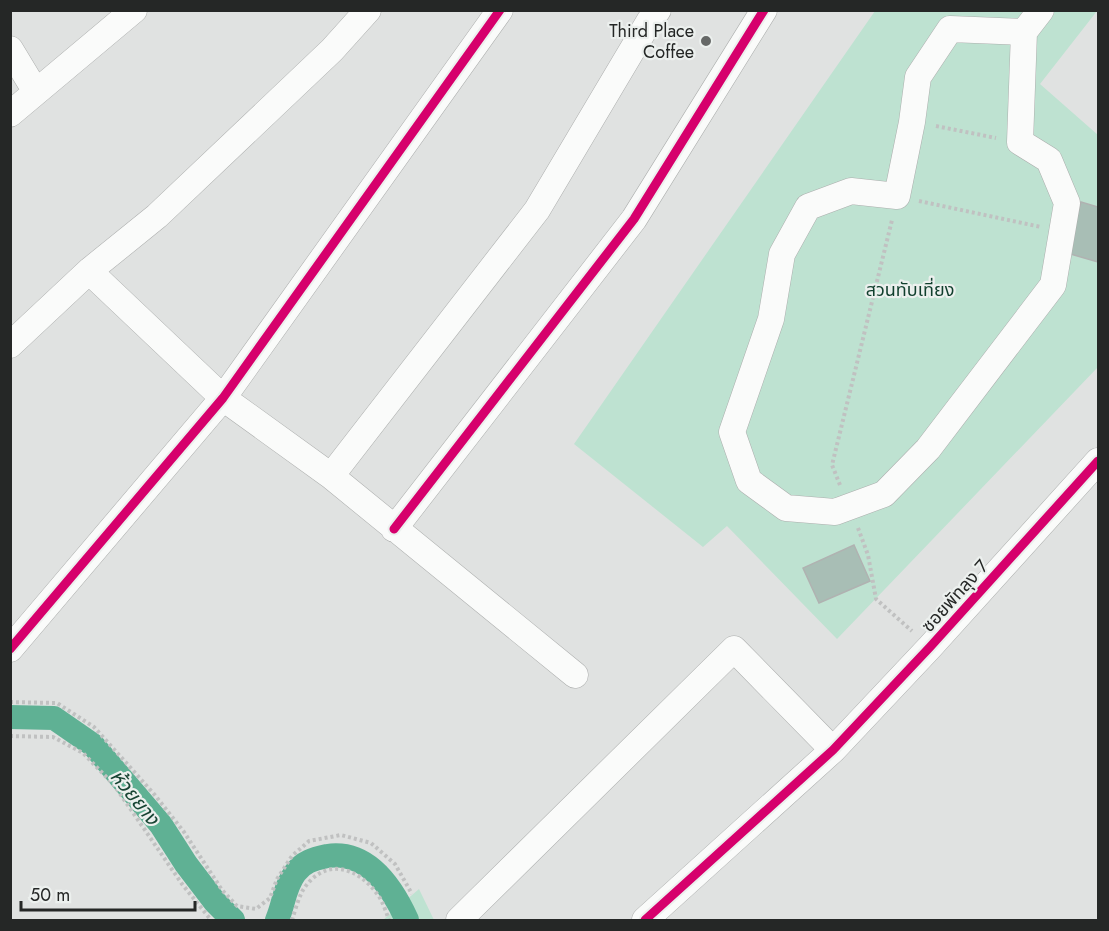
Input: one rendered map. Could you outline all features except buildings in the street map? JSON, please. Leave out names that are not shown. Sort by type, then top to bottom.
[{"type":"street","points":[[10,114],[134,10]]},
{"type":"street","points":[[10,345],[88,271],[156,216],[332,50],[368,10]]},
{"type":"street","points":[[10,649],[223,398],[500,10]]},
{"type":"street","points":[[331,476],[537,210],[658,10]]},
{"type":"street","points":[[394,529],[634,219],[764,10]]},
{"type":"street","points":[[1024,32],[950,29],[918,78],[912,122],[897,196],[851,191],[808,207],[782,254],[771,319],[732,432],[749,481],[786,508],[835,512],[884,494],[935,440],[1053,285],[1067,203],[1049,160],[1020,142],[1024,32],[1041,10]]},
{"type":"street","points":[[10,49],[36,92]]},
{"type":"street","points":[[88,271],[223,398],[331,476],[575,675]]},
{"type":"street","name":"ซอยพัทลุง 7","points":[[645,921],[833,750],[930,647],[1098,461]]},
{"type":"street","points":[[459,921],[734,649],[833,750]]},
{"type":"path","points":[[912,122],[1020,142]]},
{"type":"path","points":[[930,647],[876,599],[868,555],[832,465],[897,196],[1062,232]]},
{"type":"path","points":[[10,702],[57,704],[94,727],[178,825],[222,891],[237,906],[256,909],[270,898],[277,879],[292,856],[309,842],[341,835],[371,843],[394,864],[412,894]]},
{"type":"path","points":[[10,736],[53,737],[83,753],[114,785],[175,874],[211,921]]},
{"type":"path","points":[[292,921],[303,891],[315,876],[330,869],[345,869],[364,879],[379,897],[389,921]]},
{"type":"green space","name":"สวนทับเที่ยง","points":[[875,11],[1097,11],[1040,84],[1098,135],[1098,367],[837,639],[727,526],[703,547],[574,444]]},
{"type":"green space","points":[[419,889],[434,920],[383,920]]},
{"type":"waterway","name":"ห้วยยาง","points":[[10,717],[54,718],[93,745],[161,825],[186,864],[215,902],[233,920]]},
{"type":"waterway","name":"ห้วยยาง","points":[[277,920],[291,879],[298,869],[317,858],[327,856],[355,859],[377,873],[394,895],[407,920]]},
{"type":"cycle path","points":[[10,649],[223,398],[500,10]]},
{"type":"cycle path","points":[[394,529],[634,219],[764,10]]},
{"type":"cycle path","points":[[645,920],[833,750],[930,647],[1098,461]]},
{"type":"place","name":"Third Place Coffee","points":[[706,41]]}]
